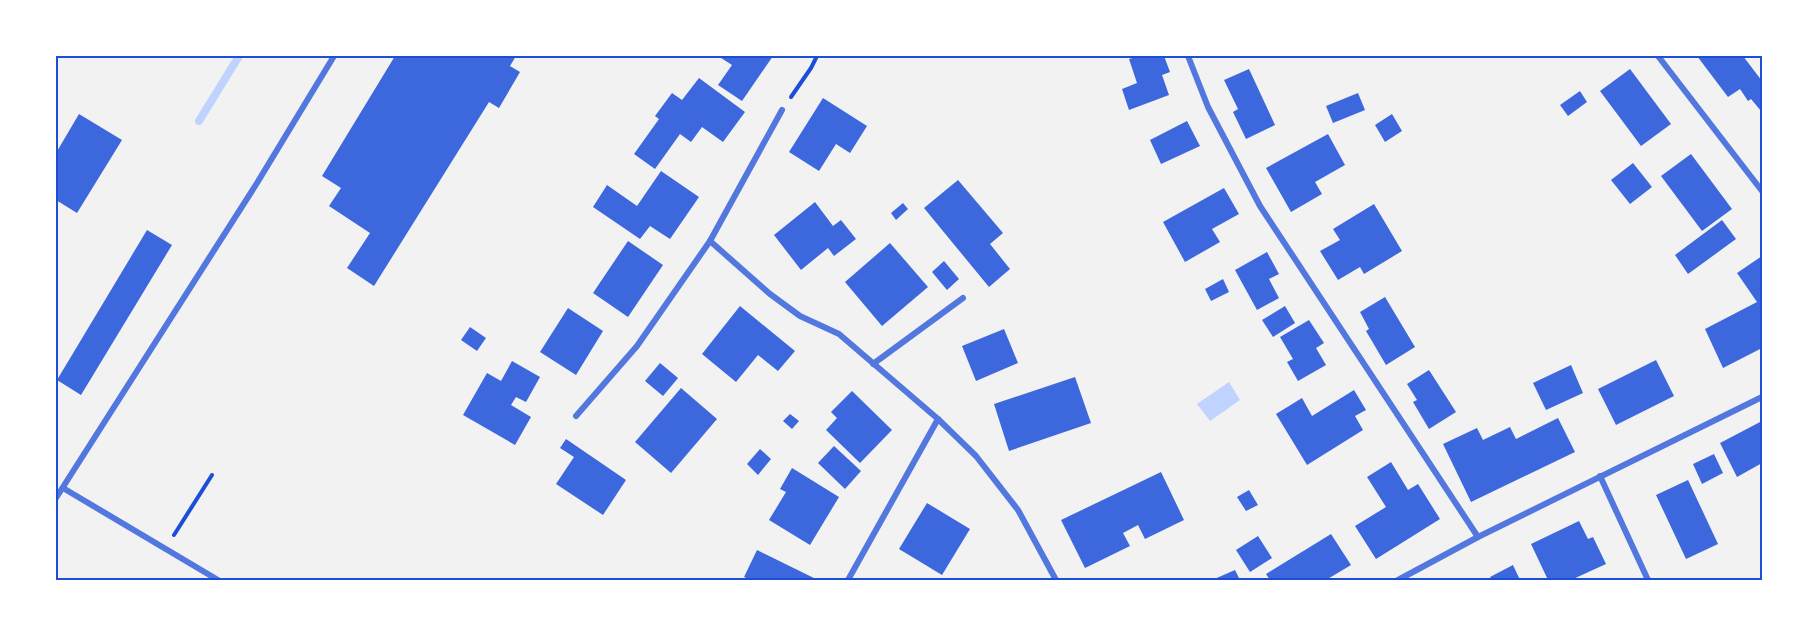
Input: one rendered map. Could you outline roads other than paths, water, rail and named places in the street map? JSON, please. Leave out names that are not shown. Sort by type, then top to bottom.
[{"type":"street","points":[[56,498],[257,183],[334,56]]},
{"type":"street","points":[[1188,56],[1208,107],[1260,206],[1478,537]]},
{"type":"street","points":[[1658,56],[1762,191]]},
{"type":"street","points":[[576,416],[638,346],[710,241],[782,110]]},
{"type":"street","points":[[710,241],[770,294],[800,316],[838,334],[938,419],[976,456],[1018,510],[1056,580]]},
{"type":"street","points":[[873,364],[963,298]]},
{"type":"street","points":[[1398,580],[1478,537],[1762,397]]},
{"type":"street","points":[[848,580],[938,419]]},
{"type":"street","points":[[1600,476],[1648,580]]},
{"type":"street","points":[[63,488],[218,580]]},
{"type":"water","points":[[1229,382],[1240,400],[1210,421],[1197,404]]},
{"type":"waterway","points":[[199,121],[239,56]]}]
